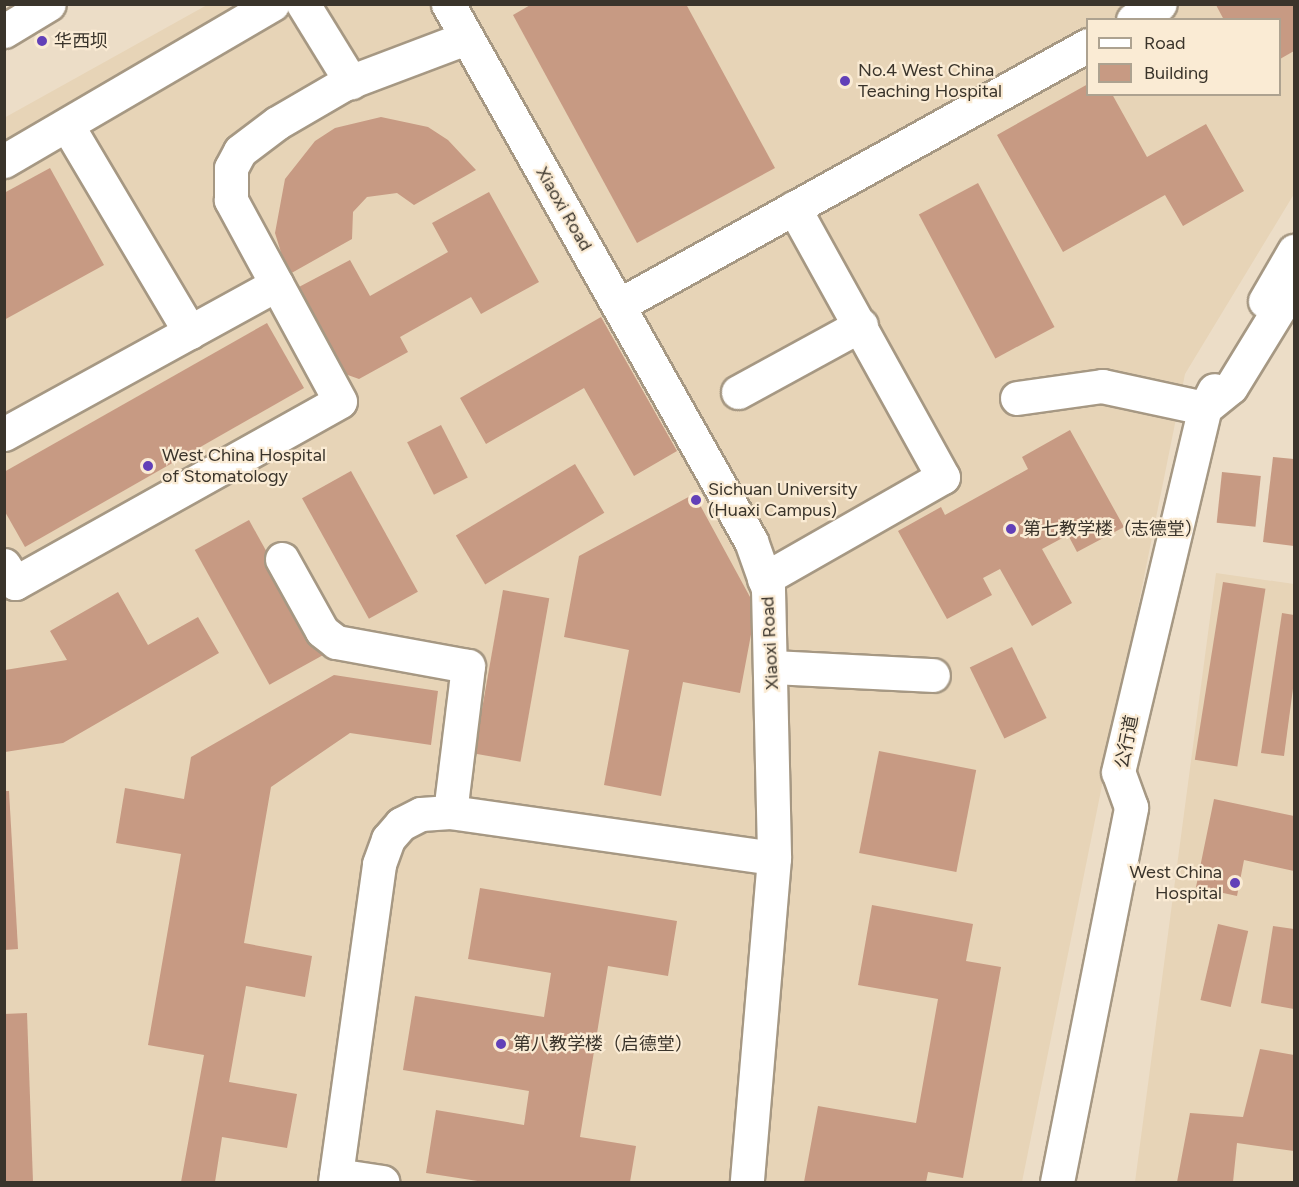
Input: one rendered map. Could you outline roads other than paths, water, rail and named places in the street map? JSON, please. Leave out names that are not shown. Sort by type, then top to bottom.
[{"type":"street","points":[[4,31],[49,4]]},
{"type":"street","points":[[4,161],[273,4]]},
{"type":"street","points":[[303,4],[351,82]]},
{"type":"street","name":"Xiaoxi Road","points":[[448,4],[751,542],[764,579],[774,667],[774,858],[747,1182]]},
{"type":"street","points":[[1136,18],[1160,4]]},
{"type":"street","points":[[4,565],[15,583],[340,401],[231,200],[231,168],[240,150],[277,123],[351,82],[466,38]]},
{"type":"street","points":[[619,305],[1086,46]]},
{"type":"street","points":[[67,125],[190,332]]},
{"type":"street","points":[[764,579],[943,477],[861,325],[794,208]]},
{"type":"street","name":"公行道","points":[[1057,1182],[1131,807],[1118,772],[1205,408],[1294,250]]},
{"type":"street","points":[[4,434],[277,284]]},
{"type":"street","points":[[1017,398],[1102,386],[1205,408],[1231,387],[1294,284]]},
{"type":"street","points":[[738,392],[861,325]]},
{"type":"street","points":[[282,559],[322,631],[336,642],[468,666],[450,812]]},
{"type":"street","points":[[774,667],[933,675]]},
{"type":"street","points":[[382,1182],[336,1179],[379,864],[388,839],[401,824],[421,814],[450,812],[774,858]]},
{"type":"place","name":"华西坝","points":[[42,41]]},
{"type":"place","name":"No.4 West China Teaching Hospital","points":[[845,81]]},
{"type":"place","name":"West China Hospital of Stomatology","points":[[148,466]]},
{"type":"place","name":"Sichuan University (Huaxi Campus)","points":[[696,500]]},
{"type":"place","name":"第七教学楼（志德堂）","points":[[1011,529]]},
{"type":"place","name":"West China Hospital","points":[[1235,883]]},
{"type":"place","name":"第八教学楼（启德堂）","points":[[501,1044]]}]
